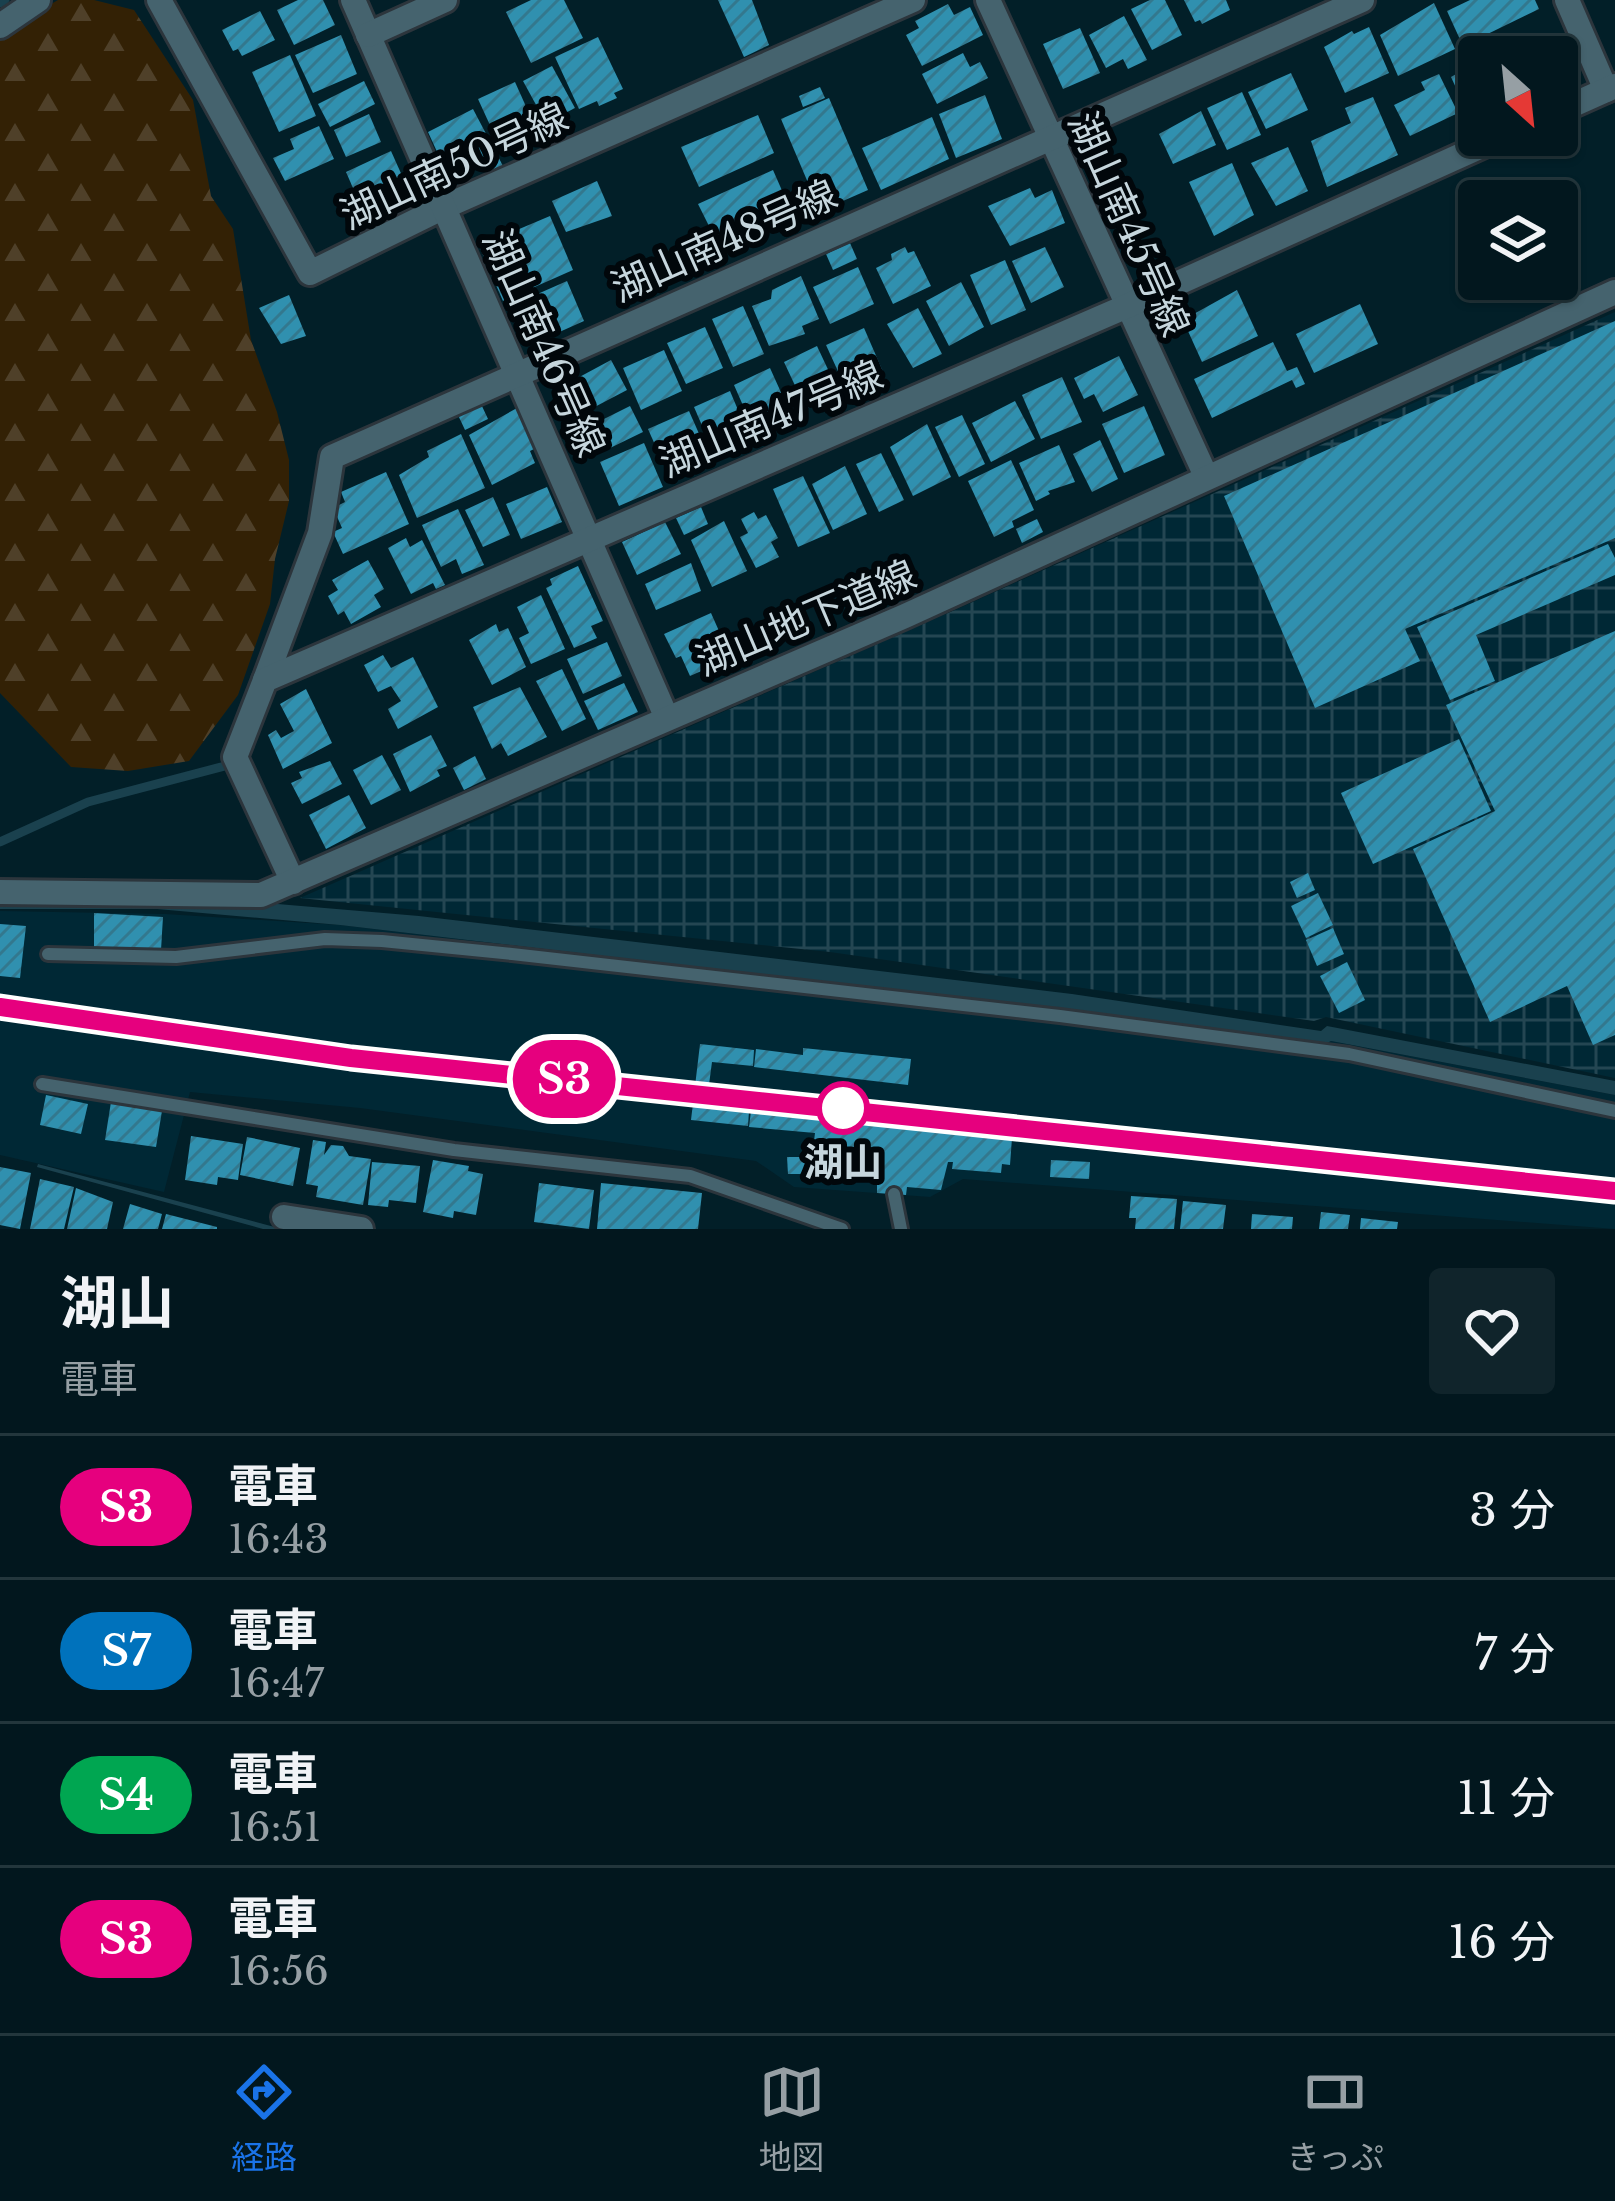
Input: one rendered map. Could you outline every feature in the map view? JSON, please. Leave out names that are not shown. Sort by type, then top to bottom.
[{"type":"street","points":[[0,26],[38,0]]},
{"type":"street","name":"湖山南50号線","points":[[159,0],[310,273],[444,207],[913,0]]},
{"type":"street","name":"湖山南46号線","points":[[353,0],[666,716]]},
{"type":"street","points":[[368,35],[445,0]]},
{"type":"street","name":"湖山南45号線","points":[[988,0],[1206,476]]},
{"type":"street","name":"湖山南48号線","points":[[265,680],[320,533],[332,457],[1362,0]]},
{"type":"street","points":[[1567,0],[1610,88],[1578,102]]},
{"type":"street","name":"湖山南47号線","points":[[265,680],[1125,307],[1459,156]]},
{"type":"street","name":"湖山地下道線","points":[[0,892],[261,895],[905,616],[1615,292]]},
{"type":"street","points":[[265,680],[235,757],[293,882]]},
{"type":"street","points":[[284,1217],[361,1229]]},
{"type":"lane","points":[[48,954],[176,957],[326,939],[490,951],[1349,1054],[1615,1111]]},
{"type":"lane","points":[[43,1084],[454,1150],[690,1176],[842,1229]]},
{"type":"lane","points":[[894,1194],[901,1229]]},
{"type":"shaded area","points":[[1615,312],[1615,1078],[1326,1017],[1314,1021],[830,952],[300,898],[964,606]]},
{"type":"shaded area","points":[[0,898],[253,902],[419,916],[1072,994],[1321,1031],[1327,1026],[1615,1081],[1615,1095],[1331,1041],[1319,1047],[1065,1010],[340,925],[157,909],[0,909]]},
{"type":"shaded area","points":[[0,911],[165,914],[340,925],[1065,1010],[1319,1047],[1331,1041],[1615,1095],[1615,1229],[963,1179],[930,1197],[794,1187],[756,1161],[360,1108],[190,1092],[164,1192],[0,1155]]},
{"type":"shaded area","points":[[38,1164],[282,1229],[263,1229]]},
{"type":"green space","points":[[58,0],[94,0],[134,10],[193,100],[211,196],[233,229],[251,340],[289,460],[289,501],[270,604],[238,695],[189,761],[128,771],[71,767],[0,693],[0,34]]},
{"type":"building","points":[[298,0],[323,0],[335,25],[294,45],[277,10]]},
{"type":"building","points":[[531,0],[564,0],[583,38],[531,63],[506,12]]},
{"type":"building","points":[[718,0],[752,0],[769,45],[744,57]]},
{"type":"building","points":[[1150,0],[1165,0],[1182,35],[1152,50],[1131,9]]},
{"type":"building","points":[[1184,0],[1226,0],[1230,10],[1202,24],[1195,22]]},
{"type":"building","points":[[1470,0],[1535,0],[1539,9],[1484,36],[1458,36],[1447,11]]},
{"type":"building","points":[[1434,3],[1455,49],[1398,76],[1380,35]]},
{"type":"building","points":[[948,4],[954,15],[970,7],[983,35],[922,66],[906,35],[919,28],[915,21]]},
{"type":"building","points":[[260,11],[275,40],[242,56],[238,49],[233,51],[222,30]]},
{"type":"building","points":[[1124,16],[1147,60],[1128,69],[1123,59],[1106,68],[1089,35]]},
{"type":"building","points":[[1369,27],[1389,73],[1345,93],[1324,47]]},
{"type":"building","points":[[1080,28],[1100,73],[1063,89],[1043,44]]},
{"type":"building","points":[[341,35],[357,74],[313,93],[295,55]]},
{"type":"building","points":[[598,37],[623,89],[614,93],[617,98],[579,109],[555,57]]},
{"type":"building","points":[[963,53],[970,67],[980,62],[988,78],[937,104],[922,74]]},
{"type":"building","points":[[290,55],[316,116],[279,132],[252,72]]},
{"type":"building","points":[[552,66],[575,108],[546,123],[523,81]]},
{"type":"building","points":[[1291,73],[1308,110],[1266,129],[1248,92]]},
{"type":"building","points":[[1439,74],[1458,113],[1410,136],[1394,105],[1425,90],[1421,82]]},
{"type":"building","points":[[364,81],[375,104],[330,127],[318,104]]},
{"type":"building","points":[[515,82],[537,131],[500,147],[478,99]]},
{"type":"building","points":[[820,87],[825,98],[803,107],[799,96]]},
{"type":"building","points":[[1242,92],[1261,135],[1227,150],[1207,108]]},
{"type":"building","points":[[985,95],[1002,139],[956,158],[939,114]]},
{"type":"building","points":[[1373,97],[1398,155],[1327,187],[1311,141],[1351,123],[1345,108]]},
{"type":"building","points":[[829,98],[868,190],[820,211],[781,119]]},
{"type":"building","points":[[473,109],[503,166],[492,171],[486,159],[449,178],[428,132]]},
{"type":"building","points":[[1201,111],[1216,145],[1173,164],[1159,134]]},
{"type":"building","points":[[369,114],[381,142],[346,157],[334,130]]},
{"type":"building","points":[[758,115],[774,153],[699,187],[681,147]]},
{"type":"building","points":[[932,117],[949,159],[881,190],[862,148]]},
{"type":"building","points":[[319,126],[334,159],[285,181],[273,158],[294,149],[290,139]]},
{"type":"building","points":[[1288,147],[1308,191],[1276,206],[1251,163]]},
{"type":"building","points":[[391,151],[412,198],[366,218],[346,172]]},
{"type":"building","points":[[1232,163],[1254,215],[1214,236],[1189,182]]},
{"type":"building","points":[[773,170],[790,209],[717,242],[698,204]]},
{"type":"building","points":[[597,181],[612,216],[566,232],[552,201]]},
{"type":"building","points":[[1030,188],[1035,198],[1052,190],[1065,223],[1010,246],[988,206]]},
{"type":"building","points":[[550,216],[573,270],[503,301],[479,246]]},
{"type":"building","points":[[850,243],[857,259],[833,270],[826,254]]},
{"type":"building","points":[[905,247],[908,253],[914,251],[931,286],[893,304],[876,268]]},
{"type":"building","points":[[1045,247],[1064,287],[1031,303],[1012,261]]},
{"type":"building","points":[[1005,260],[1026,310],[991,325],[970,275]]},
{"type":"building","points":[[858,267],[874,304],[830,324],[813,287]]},
{"type":"building","points":[[801,276],[819,319],[802,326],[805,334],[769,346],[752,306],[771,299],[772,290]]},
{"type":"building","points":[[567,281],[584,321],[537,342],[528,321],[516,327],[508,307]]},
{"type":"building","points":[[961,282],[984,327],[949,346],[926,301]]},
{"type":"building","points":[[1237,290],[1258,336],[1202,362],[1183,320]]},
{"type":"building","points":[[289,295],[306,336],[281,344],[259,308]]},
{"type":"building","points":[[1360,304],[1378,344],[1314,373],[1296,334]]},
{"type":"building","points":[[743,306],[764,354],[733,367],[712,319]]},
{"type":"building","points":[[918,308],[942,354],[913,368],[887,324]]},
{"type":"building","points":[[1615,321],[1615,538],[1405,629],[1420,661],[1315,708],[1224,496]]},
{"type":"building","points":[[705,327],[723,368],[686,384],[667,343]]},
{"type":"building","points":[[864,328],[884,374],[847,391],[826,345]]},
{"type":"building","points":[[1273,342],[1287,371],[1297,367],[1305,384],[1296,388],[1292,380],[1212,418],[1194,379]]},
{"type":"building","points":[[817,346],[839,393],[806,409],[784,362]]},
{"type":"building","points":[[664,350],[682,391],[641,410],[623,368]]},
{"type":"building","points":[[1119,356],[1138,395],[1103,412],[1094,394],[1084,399],[1074,378]]},
{"type":"building","points":[[611,360],[627,390],[587,411],[572,381]]},
{"type":"building","points":[[770,368],[793,419],[770,430],[766,420],[752,426],[734,385]]},
{"type":"building","points":[[1062,377],[1082,422],[1041,439],[1022,395]]},
{"type":"building","points":[[730,391],[746,429],[710,444],[694,407]]},
{"type":"building","points":[[1015,401],[1035,439],[991,462],[972,423]]},
{"type":"building","points":[[481,404],[488,419],[465,430],[458,415]]},
{"type":"building","points":[[630,406],[643,432],[608,449],[596,423]]},
{"type":"building","points":[[1144,406],[1165,455],[1124,473],[1102,424]]},
{"type":"building","points":[[517,408],[536,448],[530,451],[535,463],[492,485],[469,435]]},
{"type":"building","points":[[689,411],[704,445],[663,463],[648,429]]},
{"type":"building","points":[[962,415],[985,464],[959,477],[935,427]]},
{"type":"building","points":[[927,424],[951,477],[913,496],[890,447]]},
{"type":"building","points":[[461,434],[485,488],[417,518],[399,475],[429,457],[427,451]]},
{"type":"building","points":[[1100,440],[1118,479],[1092,492],[1073,454]]},
{"type":"building","points":[[644,443],[663,487],[619,506],[600,462]]},
{"type":"building","points":[[1059,445],[1075,482],[1048,491],[1036,501],[1019,463]]},
{"type":"building","points":[[881,453],[904,500],[879,512],[856,464]]},
{"type":"building","points":[[1011,460],[1034,510],[994,537],[968,481]]},
{"type":"building","points":[[845,466],[867,514],[833,530],[812,484]]},
{"type":"building","points":[[386,472],[409,524],[343,554],[333,532],[342,528],[335,512],[345,502],[341,492]]},
{"type":"building","points":[[803,476],[830,533],[798,547],[773,489]]},
{"type":"building","points":[[547,487],[562,522],[521,539],[506,504]]},
{"type":"building","points":[[493,497],[510,535],[483,547],[465,510]]},
{"type":"building","points":[[701,507],[708,524],[684,535],[676,518]]},
{"type":"building","points":[[458,509],[484,565],[462,574],[456,559],[441,567],[422,525]]},
{"type":"building","points":[[754,512],[758,519],[766,515],[778,538],[771,542],[779,557],[756,568],[740,537],[748,533],[741,519]]},
{"type":"building","points":[[1037,519],[1043,532],[1022,543],[1016,529]]},
{"type":"building","points":[[724,521],[747,571],[712,587],[691,540]]},
{"type":"building","points":[[665,522],[681,554],[637,575],[622,542]]},
{"type":"building","points":[[406,538],[410,547],[422,540],[445,585],[436,589],[433,583],[411,594],[388,548]]},
{"type":"building","points":[[1608,544],[1615,558],[1615,575],[1476,635],[1495,681],[1450,700],[1417,627]]},
{"type":"building","points":[[368,560],[384,589],[374,595],[381,607],[351,624],[344,611],[338,615],[328,596],[338,590],[332,580]]},
{"type":"building","points":[[691,563],[701,591],[656,610],[645,584]]},
{"type":"building","points":[[578,566],[603,621],[591,626],[597,638],[574,648],[546,588],[552,585],[550,579]]},
{"type":"building","points":[[541,595],[565,649],[531,664],[519,638],[529,633],[517,607]]},
{"type":"building","points":[[711,613],[731,658],[690,676],[664,634]]},
{"type":"building","points":[[496,624],[499,632],[508,628],[526,667],[492,685],[469,640]]},
{"type":"building","points":[[1615,631],[1615,1035],[1593,1045],[1567,986],[1490,1022],[1413,849],[1495,811],[1446,705]]},
{"type":"building","points":[[607,642],[622,676],[583,694],[567,659]]},
{"type":"building","points":[[383,655],[391,668],[413,657],[438,707],[398,729],[388,709],[401,701],[391,686],[378,692],[364,665]]},
{"type":"building","points":[[562,669],[586,719],[562,731],[536,681]]},
{"type":"building","points":[[624,683],[638,712],[598,730],[584,701]]},
{"type":"building","points":[[520,687],[547,737],[508,756],[501,743],[492,749],[473,707]]},
{"type":"building","points":[[306,689],[332,743],[283,769],[268,735],[276,730],[281,738],[294,731],[280,704]]},
{"type":"building","points":[[431,735],[447,766],[437,770],[440,776],[410,792],[393,754]]},
{"type":"building","points":[[1459,739],[1491,811],[1373,864],[1341,793]]},
{"type":"building","points":[[382,755],[401,790],[371,805],[353,770]]},
{"type":"building","points":[[475,756],[486,779],[464,790],[453,768]]},
{"type":"building","points":[[330,761],[342,784],[302,804],[291,783],[302,778],[299,772]]},
{"type":"building","points":[[349,795],[366,828],[326,849],[309,815]]},
{"type":"building","points":[[1308,873],[1315,890],[1297,898],[1290,882]]},
{"type":"building","points":[[1318,893],[1333,925],[1306,938],[1291,906]]},
{"type":"building","points":[[94,913],[163,917],[161,950],[94,949]]},
{"type":"building","points":[[0,924],[26,926],[20,978],[0,976]]},
{"type":"building","points":[[1333,928],[1344,954],[1317,966],[1306,940]]},
{"type":"building","points":[[1347,962],[1365,1000],[1339,1013],[1320,976]]},
{"type":"building","points":[[700,1044],[754,1050],[753,1066],[712,1062],[706,1107],[749,1111],[748,1126],[691,1120]]},
{"type":"building","points":[[803,1048],[911,1059],[908,1085],[754,1067],[756,1049],[803,1055]]},
{"type":"building","points":[[46,1095],[88,1104],[81,1134],[40,1125]]},
{"type":"building","points":[[111,1102],[162,1111],[156,1147],[105,1140]]},
{"type":"building","points":[[751,1111],[1012,1138],[1010,1165],[1002,1164],[1001,1173],[952,1169],[953,1162],[948,1162],[941,1190],[907,1187],[906,1195],[877,1193],[877,1176],[848,1174],[848,1167],[821,1165],[823,1150],[813,1149],[815,1133],[749,1127]]},
{"type":"building","points":[[191,1136],[243,1144],[238,1180],[218,1177],[217,1185],[185,1180]]},
{"type":"building","points":[[247,1137],[300,1148],[293,1186],[240,1175]]},
{"type":"building","points":[[313,1140],[326,1142],[324,1155],[331,1145],[343,1146],[349,1156],[371,1159],[363,1205],[316,1197],[318,1186],[306,1184]]},
{"type":"building","points":[[787,1157],[814,1157],[814,1174],[788,1174]]},
{"type":"building","points":[[433,1160],[469,1166],[468,1171],[483,1174],[476,1215],[454,1211],[453,1218],[423,1212]]},
{"type":"building","points":[[1051,1160],[1090,1162],[1089,1179],[1050,1177]]},
{"type":"building","points":[[372,1162],[420,1166],[416,1203],[389,1200],[388,1207],[368,1205]]},
{"type":"building","points":[[0,1167],[31,1173],[20,1229],[0,1225]]},
{"type":"building","points":[[40,1179],[74,1187],[64,1229],[30,1229]]},
{"type":"building","points":[[539,1183],[594,1190],[589,1229],[534,1222]]},
{"type":"building","points":[[601,1183],[702,1193],[698,1229],[597,1229]]},
{"type":"building","points":[[76,1188],[113,1202],[107,1229],[67,1229]]},
{"type":"building","points":[[1131,1196],[1177,1199],[1174,1229],[1135,1229],[1136,1218],[1129,1218]]},
{"type":"building","points":[[1183,1201],[1226,1205],[1223,1229],[1180,1229]]},
{"type":"building","points":[[130,1204],[162,1214],[158,1229],[123,1229]]},
{"type":"building","points":[[1321,1212],[1350,1215],[1348,1229],[1319,1229]]},
{"type":"building","points":[[166,1214],[217,1227],[217,1229],[162,1229]]},
{"type":"building","points":[[1252,1214],[1293,1217],[1292,1229],[1251,1229]]},
{"type":"building","points":[[1361,1218],[1398,1222],[1397,1229],[1360,1229]]},
{"type":"waterway","points":[[0,3],[5,0]]},
{"type":"waterway","points":[[0,842],[88,802],[225,766]]},
{"type":"railway","points":[[0,1007],[351,1057],[1615,1191]]},
{"type":"train","name":"S3","points":[[0,1007],[351,1058],[1615,1191]]},
{"type":"place","name":"湖山","points":[[843,1108]]}]
